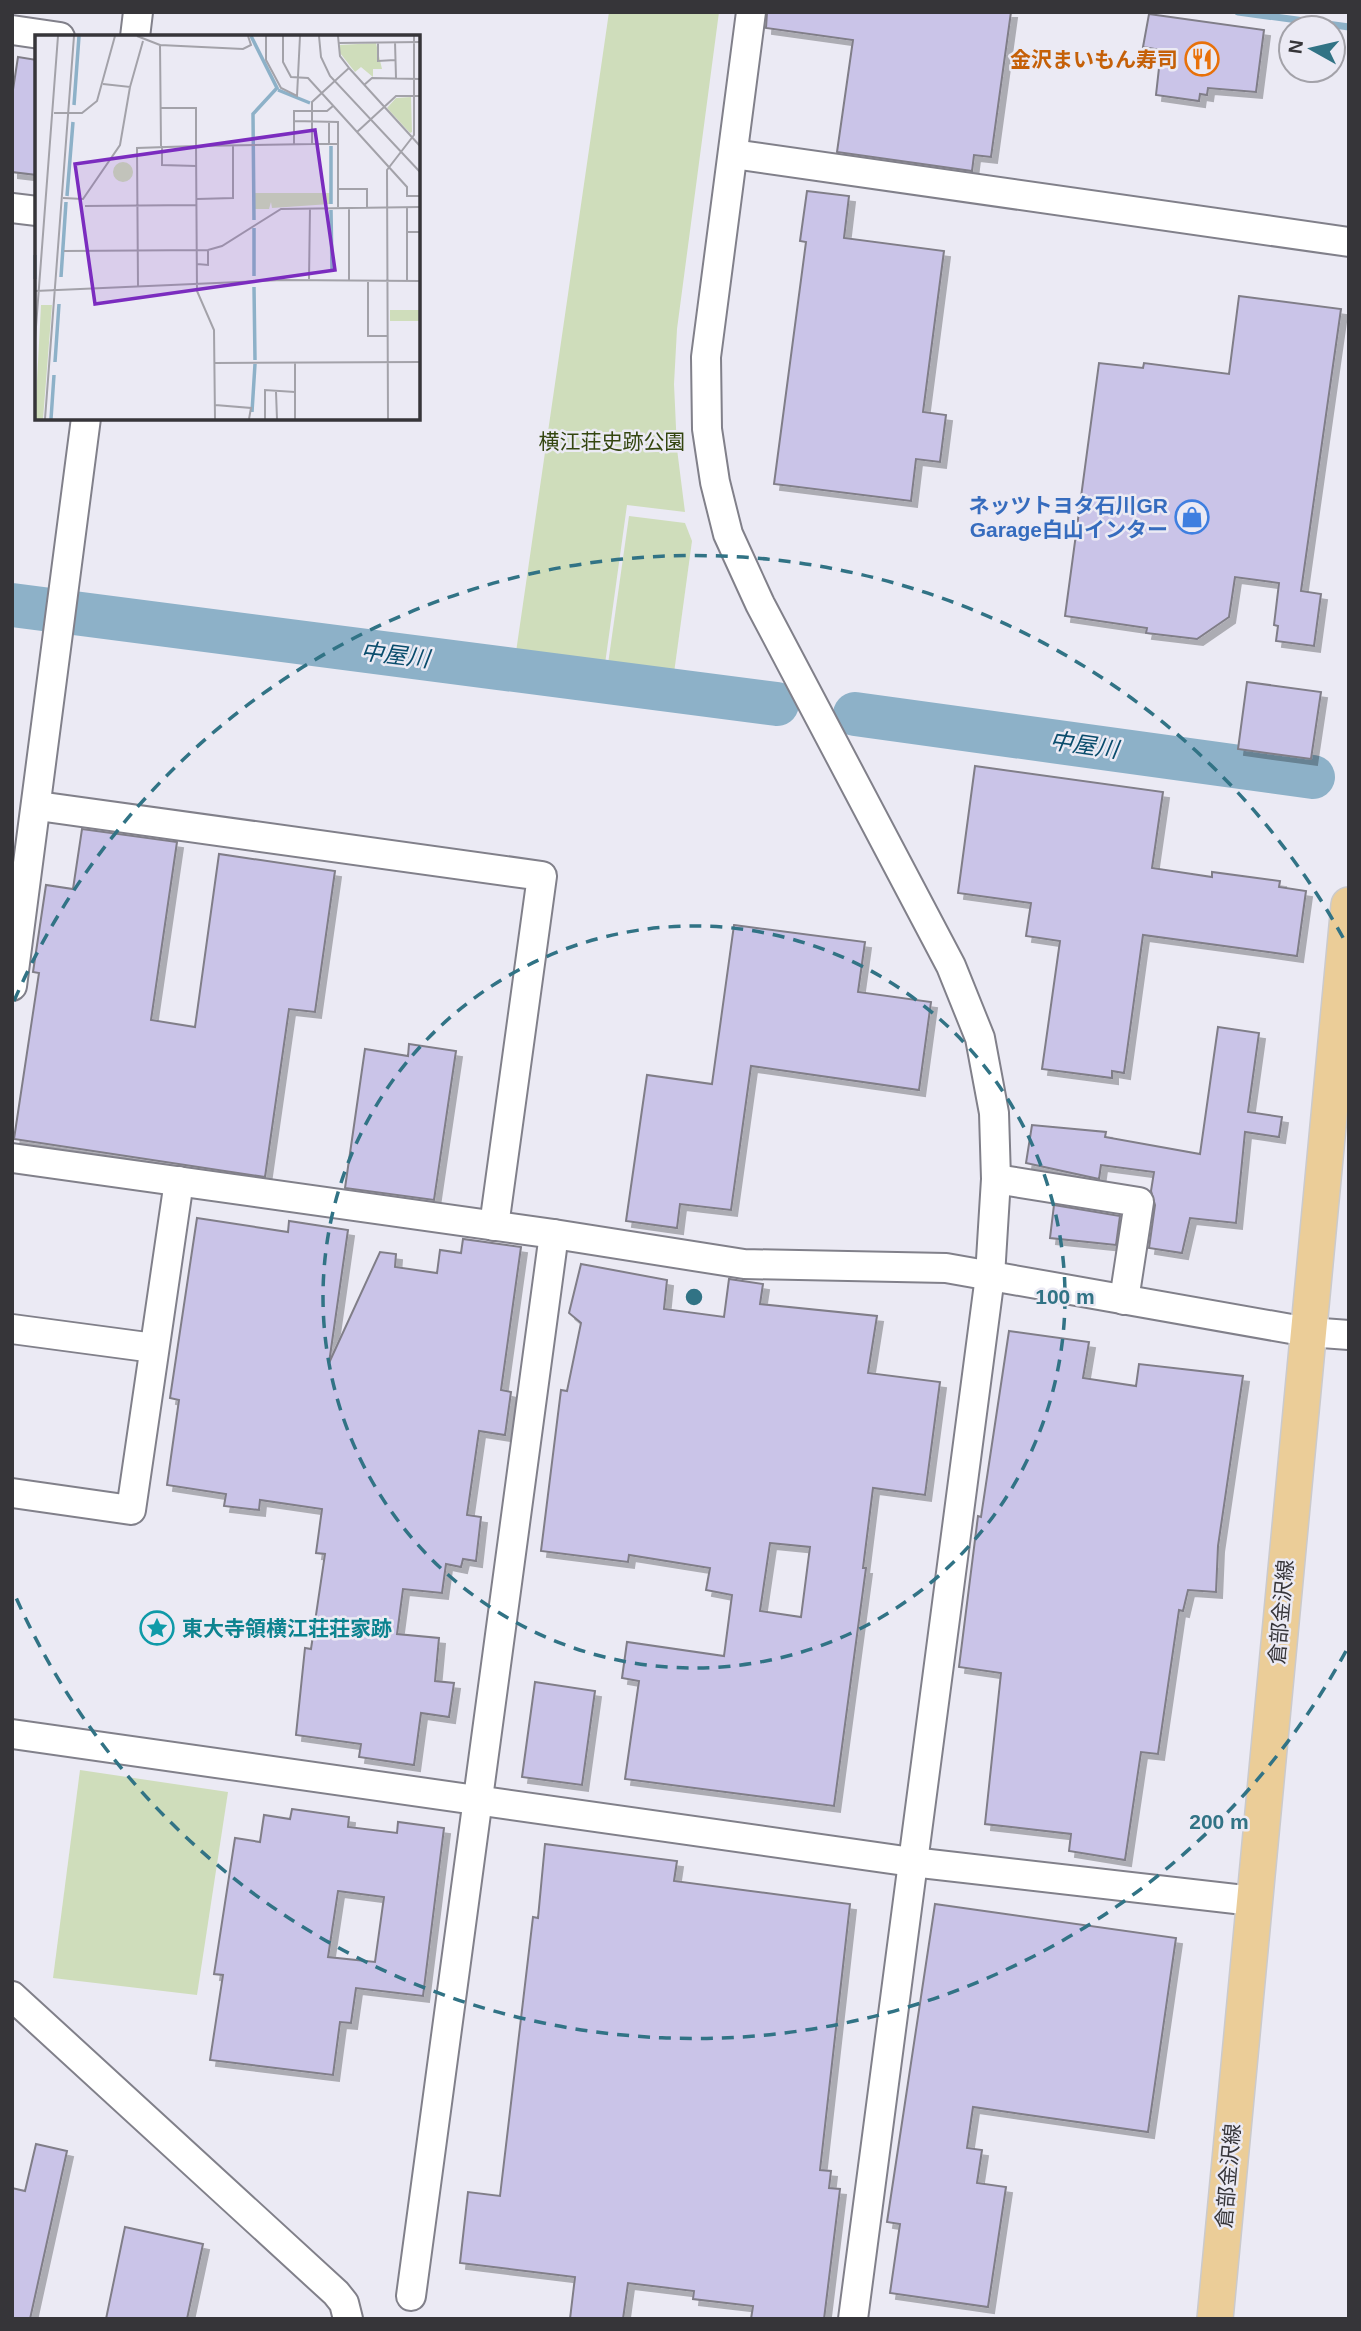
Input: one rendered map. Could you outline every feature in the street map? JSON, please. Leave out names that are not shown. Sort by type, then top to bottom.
[{"type":"main road","name":"倉部金沢線","points":[[1215,2319],[1349,905]]},
{"type":"street","points":[[135,35],[138,12]]},
{"type":"street","points":[[751,12],[706,357],[707,429],[718,495],[728,534],[760,604],[951,966],[980,1038],[994,1113],[996,1179],[990,1276],[853,2319]]},
{"type":"street","points":[[12,30],[46,35]]},
{"type":"street","points":[[733,154],[1349,242]]},
{"type":"street","points":[[12,208],[35,211]]},
{"type":"street","points":[[12,986],[38,806],[86,420]]},
{"type":"street","points":[[38,806],[542,876],[494,1226]]},
{"type":"street","points":[[12,1158],[554,1234],[744,1265],[946,1268],[1308,1332],[1349,1335]]},
{"type":"street","points":[[996,1179],[1139,1202],[1124,1300]]},
{"type":"street","points":[[12,1493],[131,1510],[179,1181]]},
{"type":"street","points":[[411,2296],[554,1234]]},
{"type":"street","points":[[12,1329],[154,1348]]},
{"type":"street","points":[[12,1734],[912,1862],[1253,1901]]},
{"type":"street","points":[[12,1996],[336,2293],[344,2302],[348,2319]]},
{"type":"green space","name":"横江荘史跡公園","points":[[609,12],[719,12],[677,329],[674,384],[677,449],[685,512],[627,505],[605,664],[516,652]]},
{"type":"green space","points":[[629,516],[685,523],[692,541],[674,673],[608,664]]},
{"type":"green space","points":[[80,1770],[228,1792],[197,1995],[53,1978]]},
{"type":"building","points":[[767,12],[1011,12],[991,157],[974,155],[972,171],[837,152],[853,40],[766,28]]},
{"type":"building","points":[[1149,14],[1264,30],[1256,92],[1208,88],[1207,95],[1200,94],[1199,101],[1156,95],[1161,50],[1143,47]]},
{"type":"building","points":[[18,57],[35,60],[35,175],[12,172],[12,96]]},
{"type":"building","points":[[807,191],[849,196],[844,238],[944,251],[923,412],[946,415],[940,462],[916,459],[911,501],[774,484],[806,242],[800,241]]},
{"type":"building","points":[[1239,296],[1341,309],[1301,591],[1321,594],[1314,646],[1276,641],[1278,626],[1274,625],[1279,583],[1235,577],[1229,617],[1197,639],[1146,633],[1147,628],[1065,616],[1099,363],[1143,368],[1144,363],[1229,374]]},
{"type":"building","points":[[1247,682],[1321,692],[1311,759],[1238,749]]},
{"type":"building","points":[[975,766],[1163,792],[1152,868],[1212,877],[1212,872],[1280,881],[1279,887],[1306,891],[1297,956],[1143,935],[1124,1073],[1112,1071],[1112,1078],[1042,1069],[1060,941],[1026,936],[1031,903],[958,893]]},
{"type":"building","points":[[82,829],[177,842],[151,1020],[195,1027],[219,854],[335,871],[315,1012],[289,1009],[265,1177],[14,1139],[39,973],[33,972],[46,885],[73,889]]},
{"type":"building","points":[[734,925],[865,942],[858,992],[931,1002],[919,1090],[751,1066],[731,1210],[680,1204],[677,1228],[626,1221],[647,1075],[712,1084]]},
{"type":"building","points":[[1218,1027],[1259,1033],[1248,1112],[1282,1117],[1279,1137],[1245,1132],[1236,1223],[1190,1218],[1182,1253],[1149,1248],[1155,1205],[1151,1191],[1154,1172],[1101,1165],[1099,1179],[1026,1163],[1032,1125],[1106,1132],[1105,1137],[1200,1154]]},
{"type":"building","points":[[409,1044],[456,1051],[434,1200],[345,1188],[365,1049],[408,1056]]},
{"type":"building","points":[[1054,1205],[1120,1216],[1116,1245],[1050,1238]]},
{"type":"building","points":[[197,1218],[288,1232],[289,1221],[348,1230],[329,1363],[380,1252],[396,1254],[395,1267],[437,1273],[440,1250],[461,1253],[463,1239],[521,1247],[501,1390],[511,1392],[505,1435],[479,1431],[467,1515],[481,1517],[476,1561],[463,1559],[461,1567],[446,1564],[442,1593],[403,1589],[397,1634],[439,1638],[435,1681],[454,1683],[449,1717],[421,1713],[414,1765],[359,1757],[361,1744],[296,1735],[305,1648],[311,1649],[325,1554],[316,1553],[322,1509],[260,1500],[259,1510],[224,1506],[226,1494],[167,1485],[179,1400],[170,1398]]},
{"type":"building","points":[[581,1264],[667,1280],[664,1309],[724,1317],[729,1279],[763,1284],[760,1304],[877,1316],[868,1373],[940,1382],[925,1495],[873,1488],[863,1568],[866,1568],[834,1806],[625,1779],[639,1681],[622,1678],[627,1642],[724,1656],[732,1595],[706,1590],[710,1568],[629,1555],[628,1562],[541,1551],[561,1390],[567,1391],[581,1323],[569,1313]],"holes":[[[770,1543],[810,1547],[801,1617],[760,1611]]]},
{"type":"building","points":[[1009,1331],[1089,1342],[1083,1378],[1136,1386],[1139,1364],[1243,1376],[1218,1546],[1216,1592],[1188,1590],[1183,1611],[1179,1610],[1158,1754],[1141,1752],[1125,1860],[1069,1851],[1071,1834],[985,1824],[1001,1673],[959,1667],[978,1516],[981,1517]]},
{"type":"building","points":[[535,1682],[595,1691],[582,1785],[522,1777]]},
{"type":"building","points":[[292,1809],[349,1817],[348,1827],[397,1833],[398,1822],[444,1828],[423,1996],[356,1988],[351,2023],[340,2022],[333,2075],[210,2060],[223,1975],[214,1974],[235,1838],[260,1842],[264,1815],[290,1819]],"holes":[[[338,1891],[384,1897],[375,1962],[328,1957]]]},
{"type":"building","points":[[545,1844],[677,1861],[674,1881],[850,1904],[820,2170],[831,2171],[829,2188],[840,2189],[824,2319],[751,2319],[753,2306],[693,2299],[694,2291],[628,2283],[623,2319],[570,2319],[575,2277],[460,2263],[468,2192],[500,2196],[533,1917],[538,1918]]},
{"type":"building","points":[[935,1904],[1176,1938],[1148,2132],[973,2107],[967,2148],[982,2150],[977,2183],[1006,2187],[988,2307],[890,2293],[900,2224],[887,2222]]},
{"type":"building","points":[[36,2144],[67,2151],[30,2319],[12,2319],[12,2188],[25,2191]]},
{"type":"building","points":[[125,2227],[203,2244],[187,2319],[106,2319]]},
{"type":"waterway","points":[[1238,12],[1349,27]]},
{"type":"waterway","name":"中屋川","points":[[12,605],[777,704]]},
{"type":"waterway","name":"中屋川","points":[[855,714],[1313,777]]},
{"type":"place","name":"金沢まいもん寿司","points":[[1202,59]]},
{"type":"place","name":"ネッツトヨタ石川GR Garage白山インター","points":[[1192,517]]},
{"type":"place","name":"東大寺領横江荘荘家跡","points":[[157,1628]]}]
